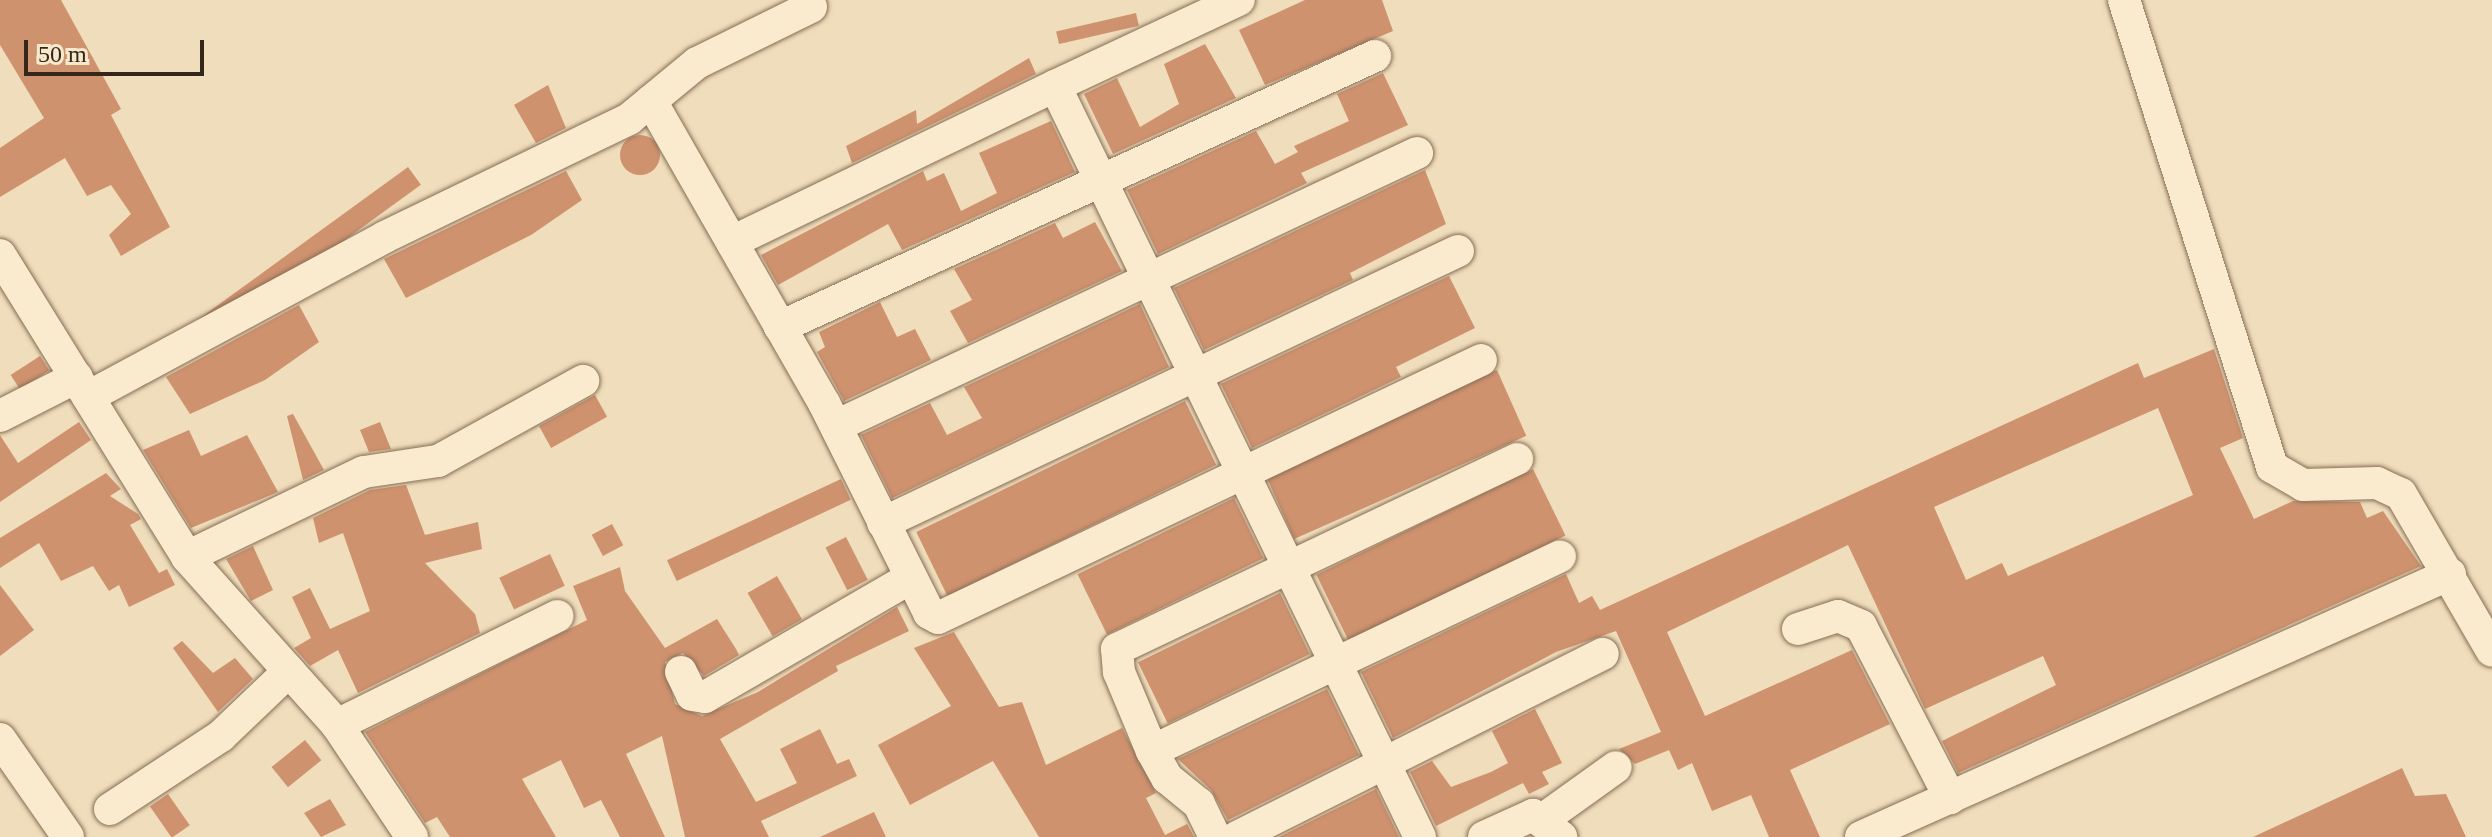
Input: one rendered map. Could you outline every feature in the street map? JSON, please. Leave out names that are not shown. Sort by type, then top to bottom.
[{"type":"street","points":[[732,242],[1239,0]]},
{"type":"street","points":[[2124,0],[2272,467],[2303,485],[2377,483],[2401,494],[2492,651]]},
{"type":"street","points":[[0,416],[82,387],[651,101],[697,63],[811,7]]},
{"type":"street","points":[[780,327],[1102,183],[1375,56]]},
{"type":"street","points":[[1055,86],[1420,837]]},
{"type":"street","points":[[651,101],[836,426],[910,578],[938,618],[1481,360]]},
{"type":"street","points":[[836,426],[1417,153]]},
{"type":"street","points":[[883,523],[1458,251]]},
{"type":"street","points":[[0,255],[187,557],[337,725],[412,837]]},
{"type":"street","points":[[187,557],[364,472],[438,461],[583,381]]},
{"type":"street","points":[[1215,837],[1199,804],[1167,778],[1152,751],[1114,653],[1517,459]]},
{"type":"street","points":[[1152,751],[1560,556]]},
{"type":"street","points":[[1861,837],[2450,574]]},
{"type":"street","points":[[681,672],[692,695],[705,697],[910,578]]},
{"type":"street","points":[[337,725],[558,616]]},
{"type":"street","points":[[1798,629],[1838,616],[1861,626],[1950,798]]},
{"type":"street","points":[[1237,837],[1603,654]]},
{"type":"street","points":[[110,809],[221,736],[289,671]]},
{"type":"street","points":[[3,746],[68,837]]},
{"type":"street","points":[[1484,837],[1521,819],[1553,827],[1616,767]]},
{"type":"building","points":[[0,0],[61,0],[121,109],[111,115],[170,227],[121,256],[109,235],[131,214],[111,185],[87,196],[65,158],[0,197],[0,148],[44,118],[0,45]]},
{"type":"building","points":[[1305,0],[1382,0],[1393,31],[1265,85],[1239,30]]},
{"type":"building","points":[[1136,13],[1139,26],[1059,44],[1056,31]]},
{"type":"building","points":[[1205,44],[1236,98],[1113,154],[1084,94],[1117,78],[1140,127],[1179,104],[1164,64]]},
{"type":"building","points":[[1029,58],[1036,74],[852,163],[846,146],[916,110],[917,124]]},
{"type":"building","points":[[1383,73],[1408,125],[1301,173],[1307,183],[1158,254],[1127,190],[1256,131],[1275,164],[1298,152],[1294,146],[1349,121],[1337,94]]},
{"type":"building","points":[[548,85],[566,128],[536,143],[514,105]]},
{"type":"building","points":[[1051,121],[1075,172],[902,250],[888,224],[778,285],[761,255],[923,171],[927,181],[944,173],[961,211],[997,193],[979,153]]},
{"type":"building","points":[[640,135],[654,141],[660,155],[654,169],[640,175],[626,169],[620,155],[626,141]]},
{"type":"building","points":[[408,167],[421,185],[142,388],[129,370]]},
{"type":"building","points":[[1425,170],[1446,224],[1350,273],[1353,280],[1204,350],[1174,288]]},
{"type":"building","points":[[566,171],[582,200],[531,235],[406,298],[384,259]]},
{"type":"building","points":[[1095,222],[1122,271],[968,343],[950,311],[972,300],[954,269],[1055,223],[1063,238]]},
{"type":"building","points":[[1449,276],[1475,328],[1396,367],[1401,377],[1252,448],[1221,384]]},
{"type":"building","points":[[880,302],[897,337],[915,329],[931,360],[844,401],[817,352],[825,347],[819,332]]},
{"type":"building","points":[[1140,304],[1169,367],[892,498],[861,435],[930,403],[947,435],[982,418],[964,387]]},
{"type":"building","points":[[299,305],[319,342],[265,380],[190,414],[166,377]]},
{"type":"building","points":[[2214,349],[2243,438],[2220,448],[2254,519],[2293,501],[2360,502],[2367,518],[2383,511],[2421,566],[1958,773],[1942,741],[2056,685],[2043,656],[1925,709],[1848,545],[1667,632],[1705,716],[1852,650],[1890,724],[1790,770],[1820,837],[1769,837],[1751,795],[1712,811],[1692,763],[1678,770],[1669,750],[1635,764],[1619,749],[1661,732],[1616,631],[1556,652],[1393,738],[1361,672],[1566,574],[1579,603],[1592,596],[1600,610],[2138,363],[2144,378]],"holes":[[[2158,408],[2193,495],[2008,576],[2002,563],[1966,580],[1934,507]]]},
{"type":"building","points":[[40,356],[49,370],[20,389],[11,375]]},
{"type":"building","points":[[1497,370],[1526,436],[1294,539],[1265,473]]},
{"type":"building","points":[[595,395],[607,417],[551,448],[539,426]]},
{"type":"building","points":[[1185,401],[1216,465],[947,596],[916,532]]},
{"type":"building","points":[[293,414],[324,470],[303,480],[287,416]]},
{"type":"building","points":[[79,422],[91,440],[0,502],[0,435],[18,463]]},
{"type":"building","points":[[380,422],[391,449],[369,452],[360,430]]},
{"type":"building","points":[[189,430],[201,456],[247,435],[278,492],[191,528],[143,450]]},
{"type":"building","points":[[1533,469],[1565,536],[1349,641],[1316,575]]},
{"type":"building","points":[[106,473],[121,489],[110,496],[138,514],[141,519],[130,525],[159,573],[167,569],[175,585],[129,607],[119,585],[109,591],[93,566],[61,581],[39,543],[0,568],[0,538]]},
{"type":"building","points":[[841,479],[851,500],[677,581],[667,560]]},
{"type":"building","points":[[406,485],[425,535],[478,522],[482,549],[425,563],[475,614],[480,633],[358,693],[338,650],[310,666],[294,648],[311,638],[292,597],[310,588],[330,629],[370,611],[343,533],[319,543],[313,518],[370,490]]},
{"type":"building","points":[[1234,498],[1263,558],[1107,634],[1078,574]]},
{"type":"building","points":[[612,524],[623,545],[603,556],[592,535]]},
{"type":"building","points":[[846,537],[868,580],[847,590],[826,547]]},
{"type":"building","points":[[253,546],[273,590],[251,601],[226,559]]},
{"type":"building","points":[[550,554],[565,586],[514,609],[499,578]]},
{"type":"building","points":[[620,567],[625,591],[665,648],[717,619],[736,649],[739,655],[704,676],[683,653],[665,662],[675,704],[702,716],[758,692],[897,607],[909,631],[836,666],[838,671],[720,739],[756,802],[797,783],[780,749],[820,729],[837,764],[849,759],[857,776],[761,821],[769,837],[685,837],[662,736],[626,754],[665,837],[620,837],[601,800],[584,808],[561,760],[522,779],[556,837],[450,837],[437,817],[425,823],[365,732],[587,620],[573,586]]},
{"type":"building","points":[[777,576],[802,619],[773,636],[748,593]]},
{"type":"building","points":[[0,585],[34,630],[0,656]]},
{"type":"building","points":[[1280,593],[1310,654],[1168,723],[1138,662]]},
{"type":"building","points":[[954,632],[999,707],[1022,702],[1046,765],[1122,728],[1156,793],[1146,798],[1165,835],[1187,824],[1194,837],[1039,837],[993,761],[910,805],[878,745],[951,706],[914,648]]},
{"type":"building","points":[[182,641],[213,673],[235,658],[253,679],[218,712],[173,648]]},
{"type":"building","points":[[1327,689],[1359,755],[1228,820],[1211,790],[1178,759]]},
{"type":"building","points":[[1535,709],[1562,763],[1542,772],[1549,784],[1529,794],[1523,783],[1436,826],[1410,772],[1432,761],[1451,787],[1491,772],[1508,763],[1492,731]]},
{"type":"building","points":[[305,740],[321,760],[288,787],[272,767]]},
{"type":"building","points":[[2402,768],[2415,796],[2446,794],[2466,837],[2253,837]]},
{"type":"building","points":[[1376,789],[1399,837],[1279,837]]},
{"type":"building","points":[[168,794],[190,825],[171,837],[150,807]]},
{"type":"building","points":[[330,799],[346,825],[321,837],[304,813]]},
{"type":"building","points":[[874,812],[886,837],[820,837]]}]
